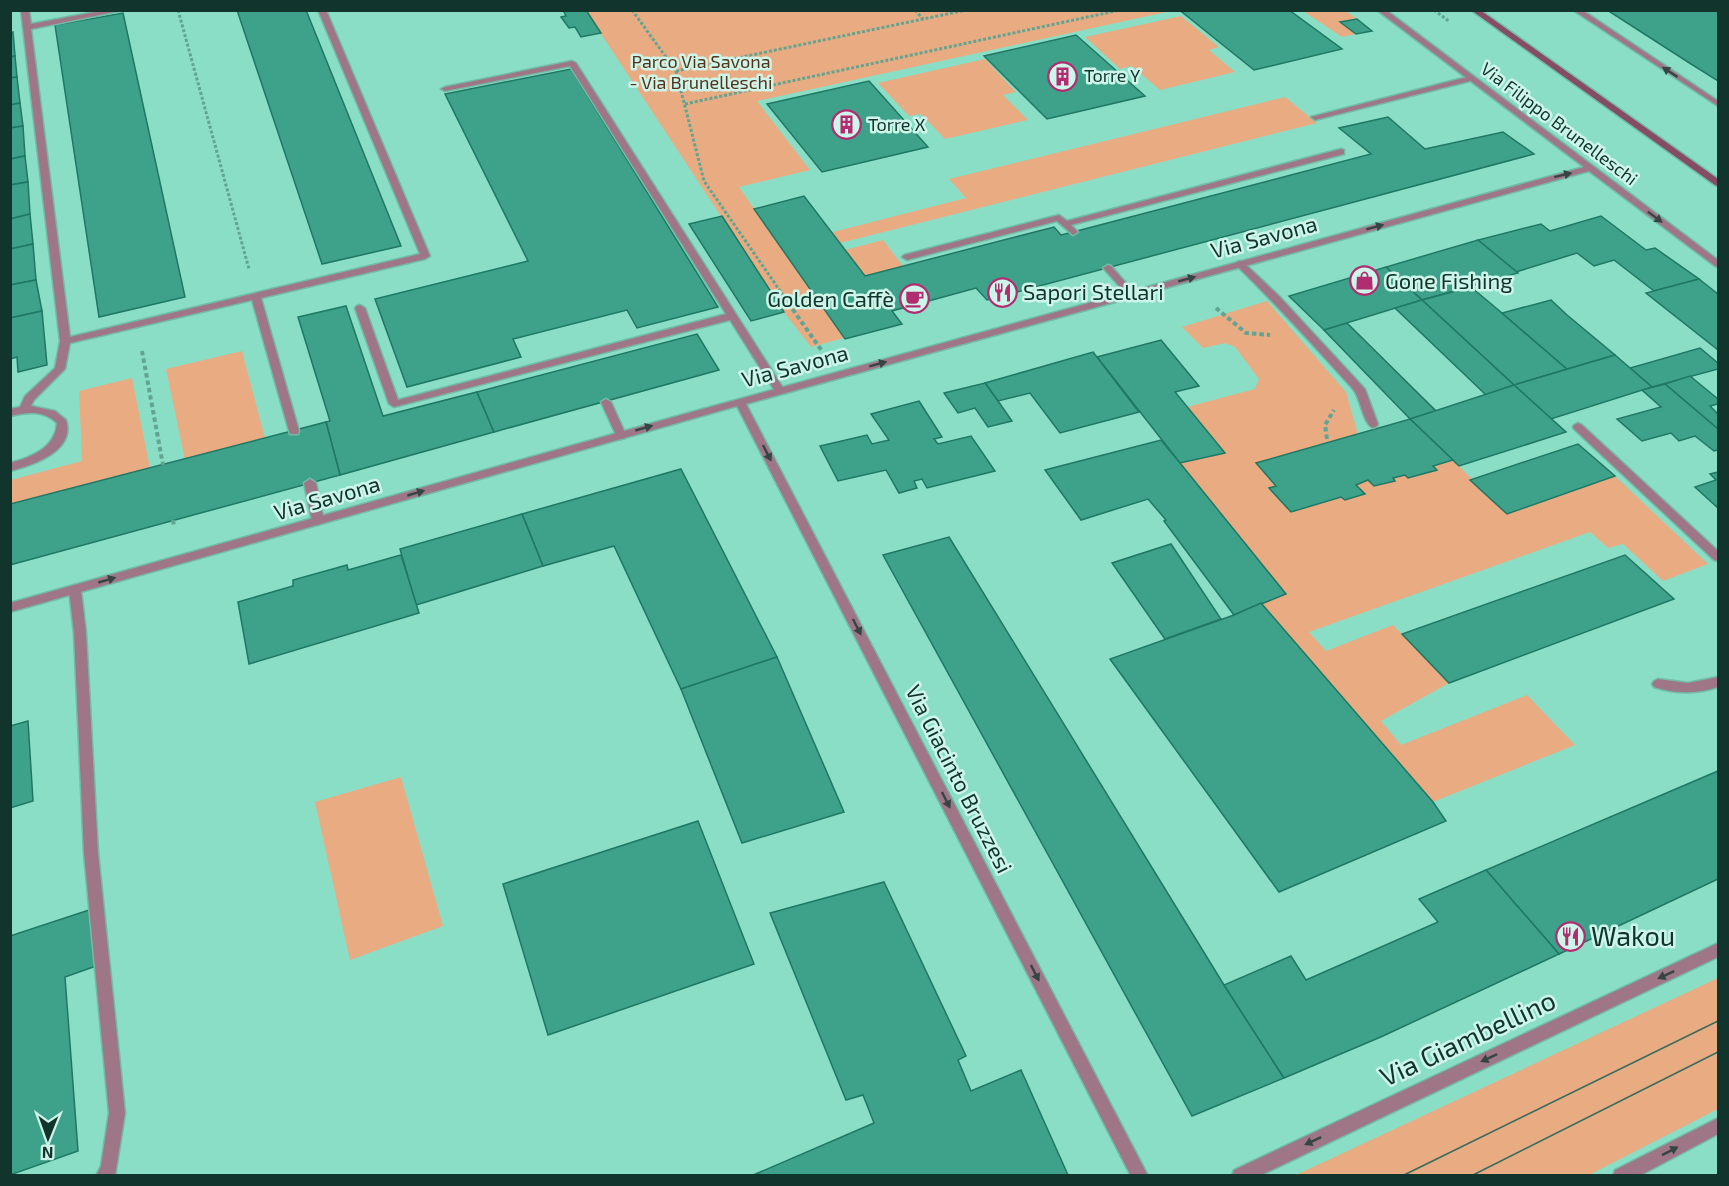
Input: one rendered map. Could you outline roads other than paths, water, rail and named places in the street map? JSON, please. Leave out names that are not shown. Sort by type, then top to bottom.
[{"type":"main road","points":[[1474,10],[1717,181]]},
{"type":"street","points":[[24,410],[29,399],[60,369],[65,340],[25,10]]},
{"type":"street","points":[[27,27],[121,10]]},
{"type":"street","points":[[65,340],[425,256],[322,10]]},
{"type":"street","name":"Via Filippo Brunelleschi","points":[[1380,10],[1719,264]]},
{"type":"street","points":[[1576,10],[1719,104]]},
{"type":"street","points":[[445,89],[572,63],[780,391]]},
{"type":"street","points":[[1315,117],[1471,78]]},
{"type":"street","points":[[1064,224],[1341,152]]},
{"type":"street","name":"Via Savona","points":[[10,608],[621,435],[1592,168]]},
{"type":"street","points":[[907,257],[1059,218],[1073,232]]},
{"type":"street","points":[[1240,264],[1276,298],[1361,391],[1373,424]]},
{"type":"street","points":[[1108,268],[1131,294]]},
{"type":"street","points":[[256,296],[294,431]]},
{"type":"street","points":[[360,308],[394,404],[584,359],[732,316]]},
{"type":"street","points":[[606,402],[621,435]]},
{"type":"street","name":"Via Giacinto Bruzzesi","points":[[740,402],[1140,1176]]},
{"type":"street","points":[[10,413],[42,409],[55,414],[62,422],[63,432],[57,444],[44,455],[10,467]]},
{"type":"street","points":[[1578,427],[1719,557]]},
{"type":"street","points":[[310,483],[318,521]]},
{"type":"street","points":[[75,590],[80,633],[91,853],[117,1113],[109,1170],[104,1176]]},
{"type":"street","points":[[1658,684],[1682,689],[1706,687],[1719,682]]},
{"type":"street","name":"Via Giambellino","points":[[1240,1176],[1719,950]]},
{"type":"street","points":[[1621,1176],[1719,1126]]},
{"type":"tram line","points":[[1402,1176],[1718,1021]]},
{"type":"tram line","points":[[1471,1176],[1718,1052]]},
{"type":"place","name":"Torre Y","points":[[1063,76]]},
{"type":"place","name":"Torre X","points":[[847,125]]},
{"type":"place","name":"Gone Fishing","points":[[1364,281]]},
{"type":"place","name":"Sapori Stellari","points":[[1002,292]]},
{"type":"place","name":"Golden Caffè","points":[[915,299]]},
{"type":"place","name":"Wakou","points":[[1570,937]]},
{"type":"park label","name":"Parco Via Savona - Via Brunelleschi","points":[[701,72]]}]
